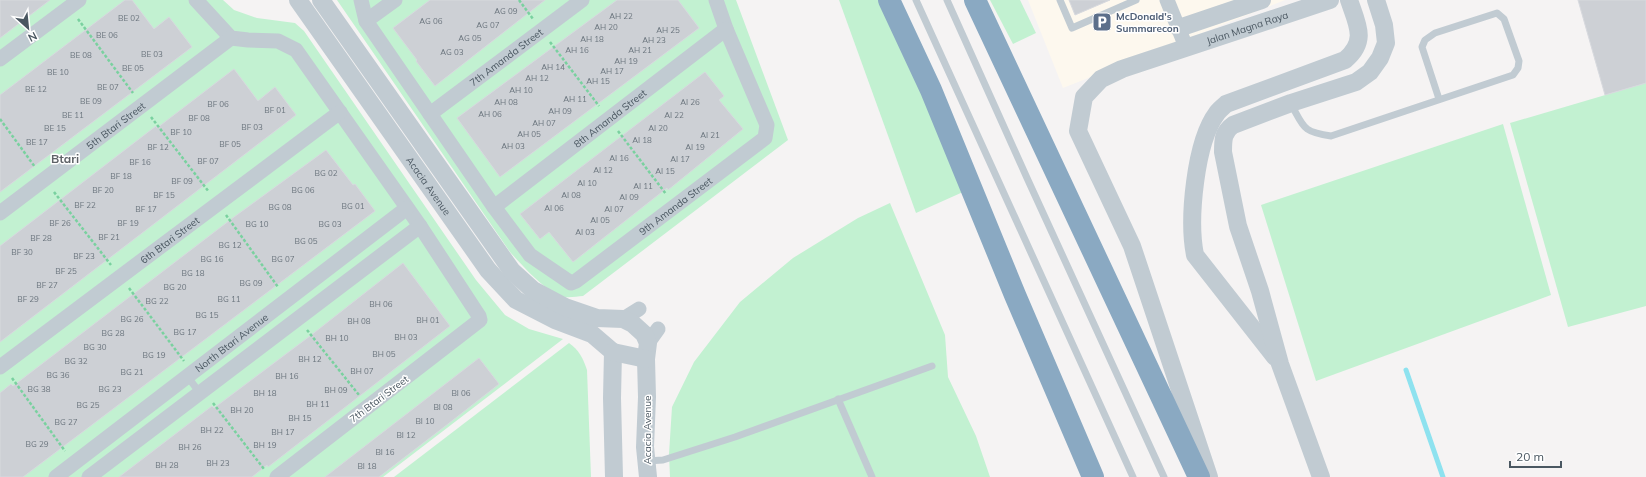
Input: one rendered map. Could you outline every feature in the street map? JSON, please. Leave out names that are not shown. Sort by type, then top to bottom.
[{"type":"highway","points":[[890,0],[931,90],[1015,295],[1093,477]]},
{"type":"highway","points":[[975,0],[1199,477]]},
{"type":"street","points":[[196,0],[231,38],[278,41],[296,50],[420,226]]},
{"type":"street","name":"Acacia Avenue","points":[[298,0],[488,270],[516,300],[555,320],[595,326],[623,318]]},
{"type":"street","name":"Acacia Avenue","points":[[321,0],[512,271],[533,290],[565,307],[595,326],[613,352],[651,344],[645,448],[647,469]]},
{"type":"street","points":[[361,0],[366,21],[494,208]]},
{"type":"street","points":[[366,21],[394,0]]},
{"type":"street","name":"7th Amanda Street","points":[[430,114],[582,0]]},
{"type":"street","points":[[716,0],[726,30]]},
{"type":"street","points":[[1167,0],[1186,46]]},
{"type":"street","name":"Jalan Magna Raya","points":[[1178,28],[1262,0]]},
{"type":"street","name":"Jalan Magna Raya","points":[[1209,477],[1132,246],[1078,131],[1084,97],[1101,79],[1122,69],[1186,46],[1330,0]]},
{"type":"street","points":[[1280,364],[1195,255],[1193,236],[1194,185],[1205,138],[1210,124],[1217,112],[1226,104],[1345,60],[1352,54],[1357,47],[1359,34],[1349,0]]},
{"type":"street","points":[[1321,477],[1280,364],[1260,291],[1238,226],[1223,152],[1223,142],[1227,129],[1233,125],[1291,102],[1356,82],[1370,72],[1380,58],[1386,43],[1384,25],[1376,0]]},
{"type":"street","points":[[0,59],[74,3]]},
{"type":"street","name":"8th Amanda Street","points":[[494,208],[726,30]]},
{"type":"street","name":"9th Amanda Street","points":[[494,208],[530,255],[569,282],[576,281],[765,138],[767,125],[726,30]]},
{"type":"street","name":"5th Btari Street","points":[[0,213],[231,38]]},
{"type":"street","name":"6th Btari Street","points":[[1,366],[340,112]]},
{"type":"street","name":"North Btari Avenue","points":[[56,477],[407,208]]},
{"type":"street","name":"North Btari Avenue","points":[[89,477],[420,226]]},
{"type":"street","name":"7th Btari Street","points":[[271,474],[368,407],[480,320],[479,316],[420,226]]},
{"type":"street","points":[[639,309],[623,318],[633,324],[644,334],[651,344]]},
{"type":"street","points":[[613,352],[612,398],[614,477]]},
{"type":"lane","points":[[916,0],[1133,477]]},
{"type":"lane","points":[[948,0],[1027,178],[1164,477]]},
{"type":"lane","points":[[1060,0],[1072,28],[1136,0]]},
{"type":"lane","points":[[1291,102],[1304,127],[1314,134],[1331,136],[1513,75],[1518,68],[1519,61],[1504,19],[1497,13],[1435,33],[1425,40],[1422,47],[1439,99]]},
{"type":"lane","points":[[647,469],[664,460],[735,437],[932,366]]},
{"type":"lane","points":[[190,374],[201,391]]},
{"type":"lane","points":[[838,400],[872,477]]},
{"type":"path","points":[[519,0],[675,207]]},
{"type":"path","points":[[74,3],[75,16],[218,204],[287,300]]},
{"type":"path","points":[[0,119],[44,180],[120,277],[190,374]]},
{"type":"path","points":[[298,318],[368,407]]},
{"type":"path","points":[[1,366],[74,463]]},
{"type":"path","points":[[201,391],[271,474]]},
{"type":"shaded area","points":[[1028,0],[1285,0],[1063,88]]},
{"type":"green space","points":[[0,0],[223,0],[234,10],[257,18],[295,23],[304,31],[476,280],[505,315],[529,329],[563,339],[383,477],[0,477]]},
{"type":"green space","points":[[337,0],[736,0],[788,140],[583,296],[565,297],[558,295],[543,285],[510,252]]},
{"type":"green space","points":[[839,0],[883,0],[963,192],[916,213]]},
{"type":"green space","points":[[990,0],[1020,0],[1036,33],[1013,44]]},
{"type":"green space","points":[[1646,83],[1646,306],[1568,327],[1510,123]]},
{"type":"green space","points":[[1503,124],[1551,295],[1316,381],[1261,205]]},
{"type":"green space","points":[[890,203],[945,335],[948,377],[976,436],[990,477],[670,477],[669,454],[672,407],[694,362],[740,302],[793,258],[858,218]]},
{"type":"green space","points":[[569,343],[580,355],[587,370],[591,477],[394,477]]},
{"type":"building","points":[[0,0],[50,0],[0,38]]},
{"type":"building","points":[[125,0],[132,0],[154,29],[169,17],[192,47],[0,192],[0,95]]},
{"type":"building","points":[[430,0],[545,0],[435,86],[393,28]]},
{"type":"building","points":[[617,0],[678,0],[699,28],[500,177],[457,118]]},
{"type":"building","points":[[1069,0],[1110,0],[1075,15]]},
{"type":"building","points":[[1578,0],[1646,0],[1646,83],[1605,95]]},
{"type":"building","points":[[234,69],[258,101],[275,87],[296,115],[0,342],[0,246],[156,126],[157,128]]},
{"type":"building","points":[[705,72],[724,96],[719,100],[743,129],[668,190],[667,188],[573,262],[549,232],[540,239],[520,214]]},
{"type":"building","points":[[326,150],[353,185],[355,184],[375,211],[23,477],[0,477],[0,393],[11,384],[13,386],[234,217]]},
{"type":"building","points":[[403,263],[450,326],[268,467],[267,465],[252,477],[119,477],[212,406],[214,408],[310,336]]},
{"type":"building","points":[[479,358],[499,384],[444,427],[379,477],[325,477]]},
{"type":"waterway","points":[[1406,370],[1443,477]]},
{"type":"place","name":"McDonald's Summarecon","points":[[1102,22]]},
{"type":"district","name":"Btari","points":[[65,158]]}]
